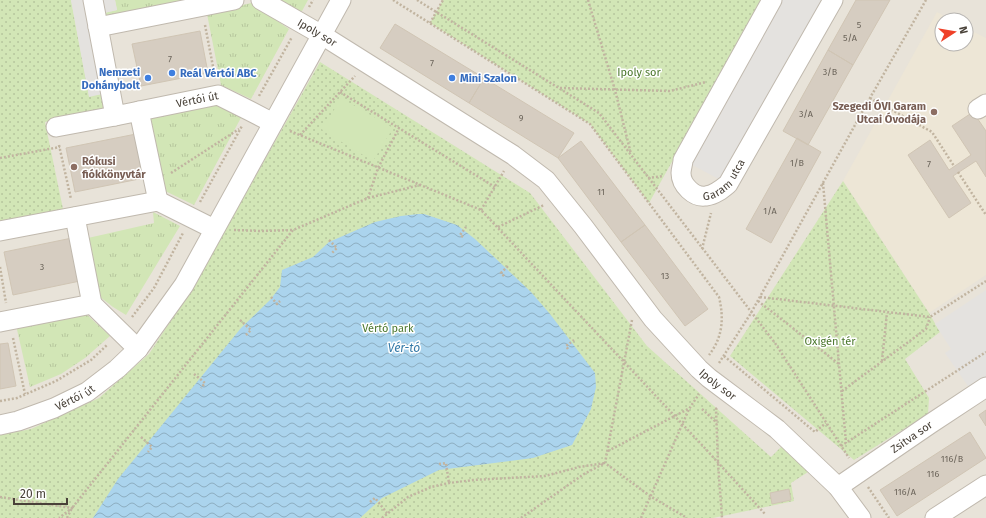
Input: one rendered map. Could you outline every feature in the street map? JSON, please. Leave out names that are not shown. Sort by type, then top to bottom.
[{"type":"street","points":[[93,0],[114,116]]},
{"type":"street","points":[[98,27],[234,0]]},
{"type":"street","name":"Ipoly sor","points":[[261,0],[276,10],[322,35],[513,155],[546,180],[653,319],[704,373],[777,429],[838,487],[861,518]]},
{"type":"street","name":"Vértói út","points":[[0,425],[18,421],[54,408],[87,392],[117,369],[138,349],[184,285],[341,0]]},
{"type":"street","name":"Garam utca","points":[[772,0],[683,160],[681,174],[684,185],[694,194],[705,197],[716,193],[728,184],[833,0]]},
{"type":"street","name":"Vértói út","points":[[56,127],[218,95],[273,123]]},
{"type":"street","points":[[138,111],[156,192],[214,229]]},
{"type":"street","points":[[0,231],[75,217],[156,192]]},
{"type":"street","points":[[75,217],[92,304],[138,349]]},
{"type":"street","points":[[5,321],[92,304]]},
{"type":"street","name":"Zsitva sor","points":[[838,487],[986,387]]},
{"type":"street","points":[[935,518],[986,485]]},
{"type":"path","points":[[393,0],[590,124],[719,297],[722,309],[722,323],[719,336],[641,518]]},
{"type":"path","points":[[417,0],[599,113],[775,343],[889,518]]},
{"type":"path","points":[[430,23],[443,0]]},
{"type":"path","points":[[588,0],[615,90],[631,156]]},
{"type":"path","points":[[704,373],[724,356],[751,313],[926,0]]},
{"type":"path","points":[[201,6],[218,95]]},
{"type":"path","points":[[300,135],[367,64]]},
{"type":"path","points":[[559,88],[670,91],[730,76]]},
{"type":"path","points":[[340,92],[495,187]]},
{"type":"path","points":[[870,98],[932,132],[954,166]]},
{"type":"path","points":[[273,123],[481,210],[765,514]]},
{"type":"path","points":[[56,127],[75,217]]},
{"type":"path","points":[[156,192],[241,128]]},
{"type":"path","points":[[368,198],[378,168],[399,128]]},
{"type":"path","points":[[0,158],[60,146]]},
{"type":"path","points":[[481,210],[513,155]]},
{"type":"path","points":[[958,172],[986,215]]},
{"type":"path","points":[[823,183],[846,443]]},
{"type":"path","points":[[214,229],[261,231],[293,230],[368,198],[421,185]]},
{"type":"path","points":[[702,249],[716,193]]},
{"type":"path","points":[[498,227],[542,207],[559,196]]},
{"type":"path","points":[[463,237],[460,235],[466,227]]},
{"type":"path","points":[[67,518],[72,508],[293,230]]},
{"type":"path","points":[[329,240],[337,248],[332,253]]},
{"type":"path","points":[[504,276],[501,273],[508,266]]},
{"type":"path","points":[[0,267],[5,321],[25,394],[16,398],[0,401]]},
{"type":"path","points":[[842,391],[926,329],[930,317],[986,281]]},
{"type":"path","points":[[271,297],[277,304],[280,301]]},
{"type":"path","points":[[760,297],[930,317]]},
{"type":"path","points":[[758,301],[839,364]]},
{"type":"path","points":[[520,518],[584,474],[605,463],[631,322],[641,305]]},
{"type":"path","points":[[882,361],[887,312]]},
{"type":"path","points":[[240,320],[251,330],[246,335]]},
{"type":"path","points":[[568,349],[566,346],[574,340]]},
{"type":"path","points":[[841,446],[986,352]]},
{"type":"path","points":[[724,356],[815,432],[826,423]]},
{"type":"path","points":[[194,374],[205,383],[201,388]]},
{"type":"path","points":[[722,518],[716,409],[728,392]]},
{"type":"path","points":[[608,451],[689,409]]},
{"type":"path","points":[[702,409],[717,423]]},
{"type":"path","points":[[142,437],[152,447],[148,452]]},
{"type":"path","points":[[382,518],[408,497],[431,487],[473,480],[545,476],[579,467],[605,463],[650,496],[687,518]]},
{"type":"path","points":[[439,464],[446,464],[449,483]]},
{"type":"path","points":[[0,497],[72,508]]},
{"type":"path","points":[[370,502],[375,498],[387,513]]},
{"type":"path","points":[[59,518],[72,508]]},
{"type":"shaded area","points":[[0,0],[986,0],[986,518],[0,518]]},
{"type":"shaded area","points":[[71,0],[84,0],[102,94],[89,97]]},
{"type":"shaded area","points":[[101,0],[115,0],[117,10],[104,13]]},
{"type":"shaded area","points":[[772,0],[833,0],[728,184],[683,160]]},
{"type":"shaded area","name":"Szegedi ÓVI Garam Utcai Óvodája","points":[[934,17],[934,52],[974,52],[974,32],[986,38],[986,275],[929,313],[843,181]]},
{"type":"shaded area","points":[[986,290],[986,378],[970,389],[945,353],[951,349],[935,324]]},
{"type":"green space","points":[[0,0],[71,0],[89,96],[102,94],[105,111],[45,122],[63,209],[0,222]]},
{"type":"green space","points":[[115,0],[203,0],[109,18],[104,13],[117,10]]},
{"type":"green space","points":[[277,0],[308,0],[302,11],[294,10]]},
{"type":"green space","name":"Ipoly sor","points":[[443,0],[762,0],[649,203],[590,124],[430,23]]},
{"type":"green space","points":[[251,3],[289,29],[251,99],[221,85],[207,14]]},
{"type":"green space","name":"Vértó park","points":[[320,62],[530,193],[647,346],[771,457],[782,446],[808,472],[791,483],[794,501],[713,518],[0,518],[0,435],[31,429],[99,398],[149,354],[193,287]]},
{"type":"green space","points":[[341,98],[393,128],[373,161],[322,130]]},
{"type":"green space","points":[[221,103],[243,114],[194,205],[163,190],[149,118]]},
{"type":"green space","name":"Oxigén tér","points":[[843,181],[940,332],[905,359],[929,398],[928,414],[854,460],[730,356]]},
{"type":"green space","points":[[153,212],[180,226],[126,315],[100,297],[88,238],[154,223]]},
{"type":"green space","points":[[84,312],[110,336],[85,358],[61,374],[30,387],[16,325]]},
{"type":"water","name":"Vér-tó","points":[[424,214],[457,225],[475,239],[531,292],[550,314],[595,373],[596,387],[591,409],[572,445],[533,458],[439,470],[382,498],[360,518],[93,518],[118,479],[241,328],[270,300],[280,287],[282,270],[313,257],[329,242],[375,222]]},
{"type":"building","points":[[856,0],[890,0],[853,65],[828,50]]},
{"type":"building","points":[[395,24],[484,78],[469,103],[380,48]]},
{"type":"building","points":[[200,31],[208,73],[141,86],[132,44]]},
{"type":"building","points":[[828,50],[853,65],[808,145],[783,131]]},
{"type":"building","points":[[484,78],[574,133],[558,158],[469,103]]},
{"type":"building","points":[[973,112],[986,131],[986,177],[976,161],[953,176],[971,203],[949,218],[908,155],[930,140],[949,170],[971,155],[952,126]]},
{"type":"building","points":[[136,134],[144,178],[75,192],[66,148]]},
{"type":"building","points":[[797,138],[821,152],[771,243],[746,229]]},
{"type":"building","points":[[581,141],[645,225],[621,242],[558,158]]},
{"type":"building","points":[[645,225],[708,309],[685,326],[621,242]]},
{"type":"building","points":[[72,238],[80,281],[13,295],[4,252]]},
{"type":"building","points":[[8,343],[16,386],[0,389],[0,344]]},
{"type":"building","points":[[986,410],[986,426],[979,415]]},
{"type":"building","points":[[970,432],[986,458],[897,516],[880,490]]},
{"type":"building","points":[[789,489],[791,500],[772,504],[770,493]]},
{"type":"place","name":"Reál Vértói ABC","points":[[172,73]]},
{"type":"place","name":"Nemzeti Dohánybolt","points":[[148,78]]},
{"type":"place","name":"Mini Szalon","points":[[452,78]]},
{"type":"place","name":"Szegedi ÓVI Garam Utcai Óvodája","points":[[934,112]]},
{"type":"place","name":"Rókusi fiókkönyvtár","points":[[74,167]]}]
